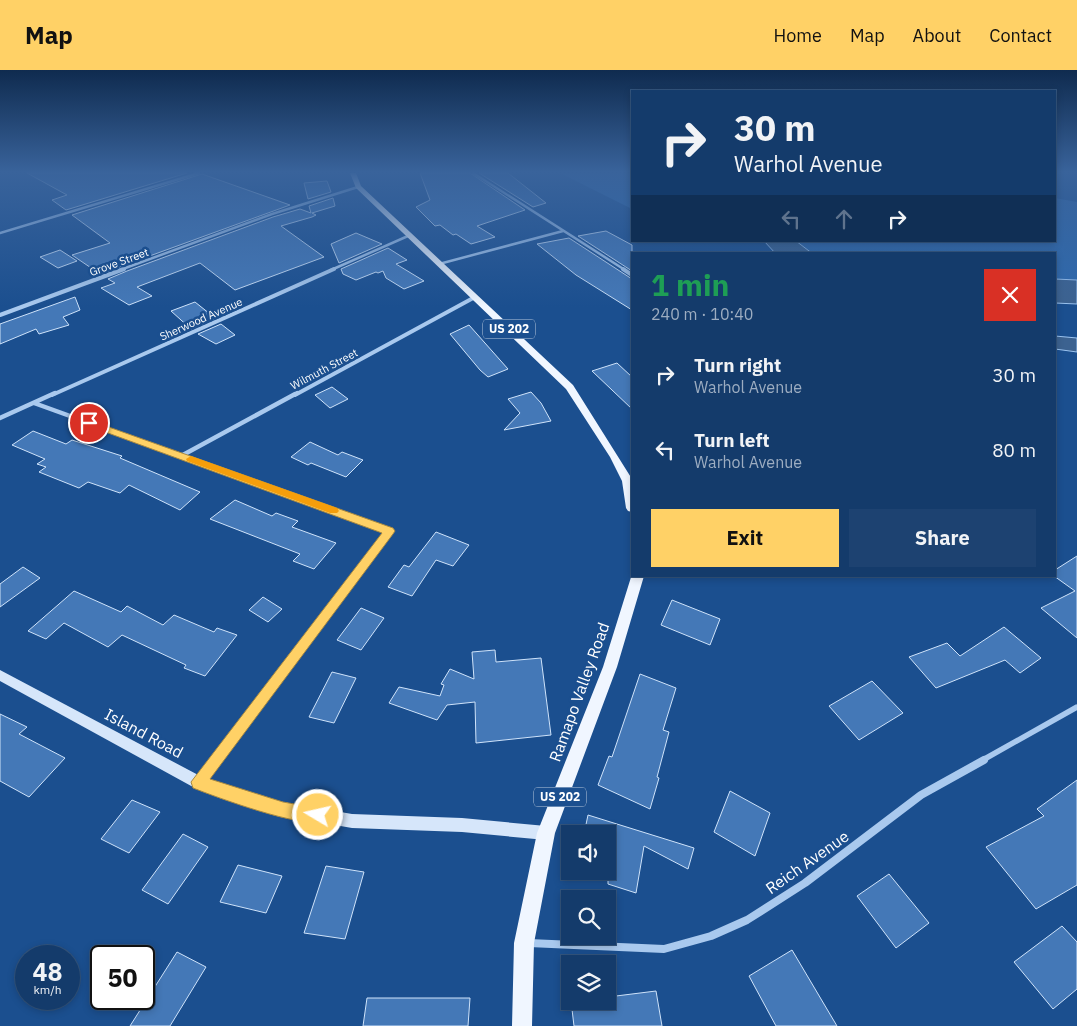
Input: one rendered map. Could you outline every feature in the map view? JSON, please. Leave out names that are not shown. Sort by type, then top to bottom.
[{"type":"main road","name":"US 202","points":[[389,218],[570,387],[630,480],[631,494]]},
{"type":"main road","name":"Ramapo Valley Road","points":[[522,1026],[524,943],[546,833],[610,667],[638,577]]},
{"type":"main road","name":"Island Road","points":[[0,675],[198,782],[220,791],[283,809],[352,821],[462,825],[546,833]]},
{"type":"street","points":[[0,233],[51,218]]},
{"type":"street","name":"Grove Street","points":[[0,315],[265,218]]},
{"type":"street","points":[[542,218],[631,274]]},
{"type":"street","points":[[439,264],[563,231]]},
{"type":"street","name":"Sherwood Avenue","points":[[0,418],[408,236]]},
{"type":"street","name":"Wilmuth Street","points":[[180,456],[475,298]]},
{"type":"street","points":[[34,403],[389,531],[198,782]]},
{"type":"street","name":"Reich Avenue","points":[[524,943],[664,949],[711,936],[747,920],[805,883],[921,795],[1077,708]]},
{"type":"shaded area","points":[[1056,218],[1077,218],[1077,280],[1056,279],[1056,252],[810,252],[797,242],[1056,242]]},
{"type":"shaded area","points":[[765,242],[797,242],[810,252],[774,252]]},
{"type":"shaded area","points":[[1056,279],[1077,280],[1077,304],[1056,303]]},
{"type":"shaded area","points":[[1056,336],[1077,338],[1077,352],[1056,349]]},
{"type":"building","points":[[76,218],[255,218],[100,274],[72,255],[110,243]]},
{"type":"building","points":[[271,218],[310,218],[281,226],[324,257],[235,290],[200,263],[137,287],[152,296],[129,305],[101,288],[115,283],[108,279]]},
{"type":"building","points":[[427,218],[502,218],[477,226],[495,237],[471,244],[456,234],[453,235],[440,225],[435,226]]},
{"type":"building","points":[[606,231],[632,245],[631,270],[578,236]]},
{"type":"building","points":[[356,233],[382,244],[339,263],[331,244]]},
{"type":"building","points":[[569,238],[631,278],[631,309],[576,275],[537,244]]},
{"type":"building","points":[[388,248],[407,260],[396,264],[424,281],[404,289],[386,278],[383,271],[356,280],[343,274],[341,269]]},
{"type":"building","points":[[60,250],[77,261],[58,268],[40,257]]},
{"type":"building","points":[[75,297],[80,310],[63,317],[69,325],[39,334],[36,329],[0,344],[0,324]]},
{"type":"building","points":[[195,302],[215,318],[191,329],[171,311]]},
{"type":"building","points":[[221,324],[235,335],[216,344],[198,334]]},
{"type":"building","points":[[469,325],[508,369],[488,377],[480,370],[450,334]]},
{"type":"building","points":[[617,363],[631,376],[631,408],[592,371]]},
{"type":"building","points":[[332,387],[348,399],[330,408],[315,395]]},
{"type":"building","points":[[531,392],[541,403],[551,421],[504,430],[520,413],[508,399]]},
{"type":"building","points":[[33,431],[66,444],[72,440],[122,456],[120,458],[200,492],[180,510],[129,485],[120,493],[88,482],[79,488],[39,472],[46,467],[37,464],[45,459],[12,445]]},
{"type":"building","points":[[310,442],[338,455],[342,452],[363,460],[346,477],[311,463],[308,465],[291,457]]},
{"type":"building","points":[[235,500],[272,516],[276,513],[298,521],[292,527],[336,543],[314,569],[293,561],[300,554],[210,519]]},
{"type":"building","points":[[436,532],[469,545],[453,566],[436,560],[412,596],[388,587],[404,565],[409,567]]},
{"type":"building","points":[[1077,556],[1077,638],[1041,608],[1075,591],[1055,577],[1056,569]]},
{"type":"building","points":[[23,567],[40,578],[0,607],[0,584]]},
{"type":"building","points":[[74,591],[121,612],[127,606],[163,625],[174,615],[214,632],[217,628],[237,635],[205,676],[184,668],[186,665],[122,635],[108,647],[64,623],[46,639],[28,631]]},
{"type":"building","points":[[263,597],[282,609],[268,622],[249,610]]},
{"type":"building","points":[[672,600],[720,619],[710,645],[661,625]]},
{"type":"building","points":[[361,608],[384,618],[361,650],[337,640]]},
{"type":"building","points":[[1004,627],[1041,658],[1020,673],[1005,660],[936,688],[909,657],[947,643],[960,656]]},
{"type":"building","points":[[495,650],[496,662],[541,658],[551,735],[476,743],[475,702],[447,705],[437,720],[389,703],[399,687],[440,696],[444,685],[441,684],[450,669],[474,679],[472,652]]},
{"type":"building","points":[[332,672],[356,678],[334,723],[309,717]]},
{"type":"building","points":[[640,674],[676,688],[663,730],[669,732],[650,809],[598,785],[609,756],[612,757]]},
{"type":"building","points":[[872,681],[903,713],[859,740],[829,706]]},
{"type":"building","points":[[0,714],[27,727],[19,734],[65,758],[29,797],[0,781]]},
{"type":"building","points":[[1077,780],[1077,885],[1036,909],[986,847],[1044,816],[1037,809]]},
{"type":"building","points":[[730,791],[770,813],[755,856],[714,832]]},
{"type":"building","points":[[132,800],[160,812],[129,853],[101,839]]},
{"type":"building","points":[[588,815],[694,848],[688,869],[644,846],[636,893],[608,884],[608,880],[616,880],[616,825],[586,825]]},
{"type":"building","points":[[183,834],[208,847],[168,904],[142,890]]},
{"type":"building","points":[[238,865],[282,876],[266,913],[220,902]]},
{"type":"building","points":[[326,866],[364,872],[345,939],[304,933]]},
{"type":"building","points":[[889,874],[929,923],[896,948],[857,896]]},
{"type":"building","points":[[1062,926],[1077,942],[1077,989],[1053,1009],[1014,962]]},
{"type":"building","points":[[792,950],[837,1026],[776,1026],[749,976]]},
{"type":"building","points":[[177,952],[206,967],[170,1026],[130,1026],[140,1010],[155,1010],[155,987]]},
{"type":"building","points":[[656,991],[662,1026],[574,1026],[572,1010],[616,1010],[616,996]]},
{"type":"building","points":[[367,998],[470,998],[468,1026],[363,1026]]},
{"type":"slow traffic","points":[[191,459],[333,511]]},
{"type":"route","points":[[89,423],[389,531],[198,782],[220,791],[283,809],[318,815]]}]
